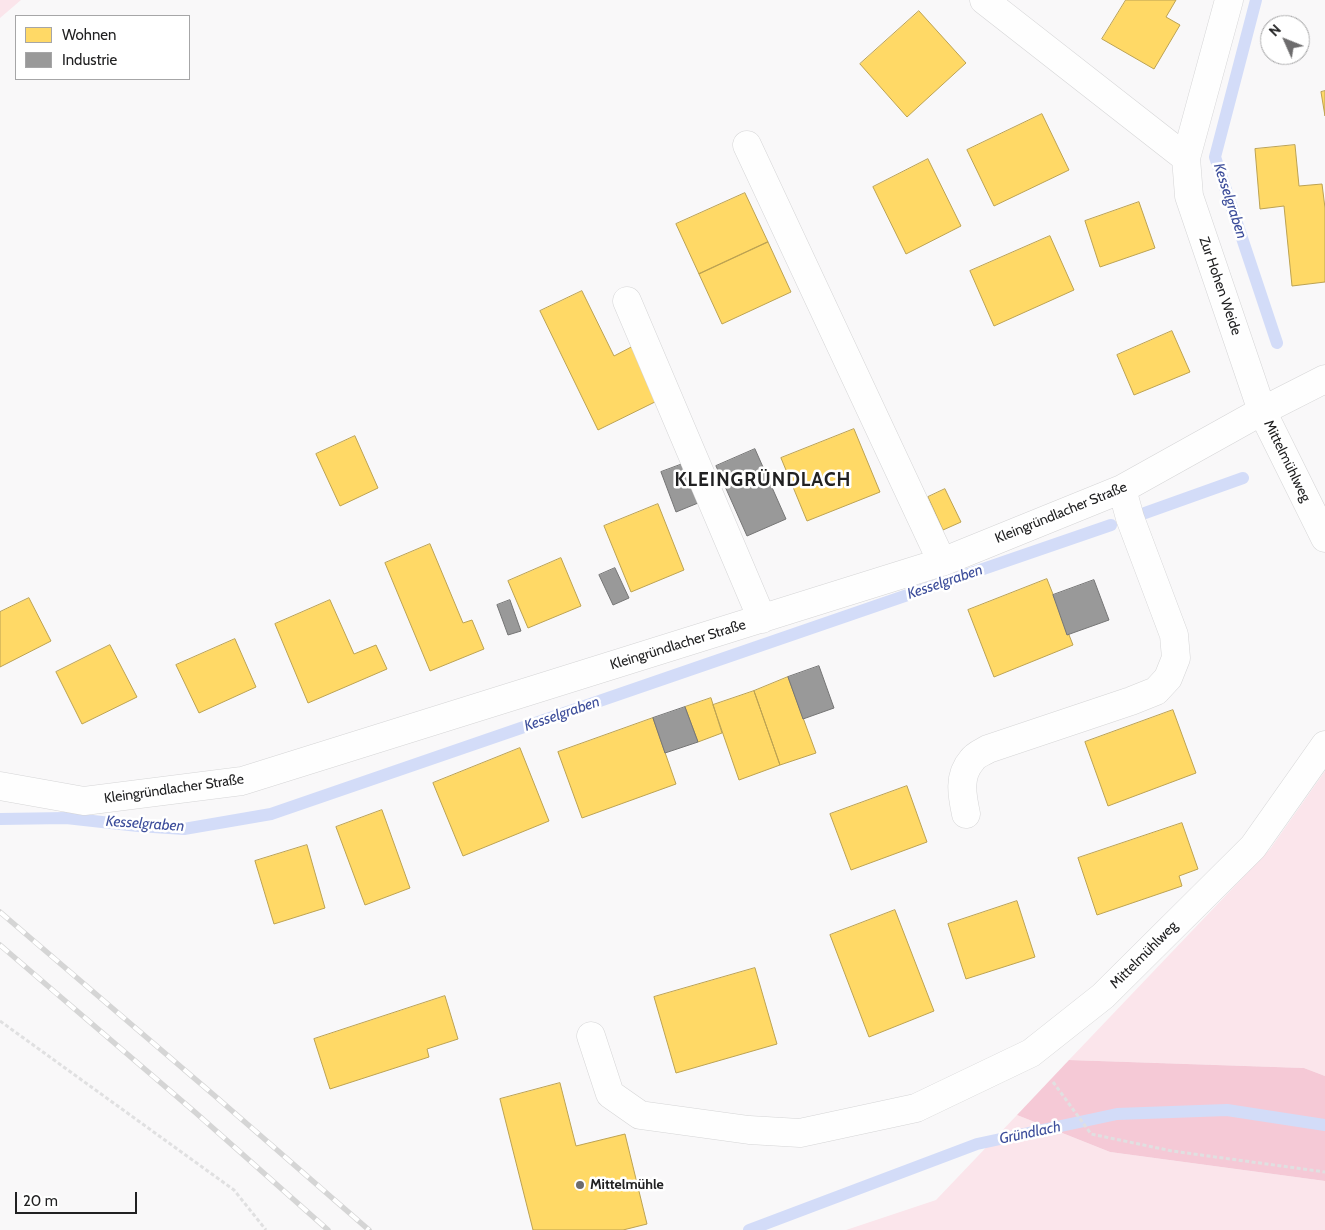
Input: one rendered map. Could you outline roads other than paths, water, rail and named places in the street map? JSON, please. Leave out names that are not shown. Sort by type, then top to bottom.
[{"type":"street","points":[[984,0],[1186,158]]},
{"type":"street","name":"Zur Hohen Weide","points":[[1229,0],[1186,158],[1189,196],[1262,412]]},
{"type":"street","points":[[747,145],[942,562]]},
{"type":"street","points":[[628,301],[762,619]]},
{"type":"street","name":"Kleingründlacher Straße","points":[[0,786],[84,801],[242,781],[942,562],[1122,489],[1325,379]]},
{"type":"street","name":"Mittelmühlweg","points":[[1262,412],[1325,538]]},
{"type":"street","points":[[966,814],[962,794],[963,775],[972,759],[988,749],[1156,691],[1168,678],[1176,658],[1174,635],[1130,518],[1122,489]]},
{"type":"street","name":"Mittelmühlweg","points":[[591,1036],[610,1094],[640,1115],[749,1130],[800,1133],[916,1108],[1031,1053],[1103,996],[1253,847],[1325,745]]},
{"type":"waterway","name":"Kesselgraben","points":[[1256,0],[1215,157],[1277,343]]},
{"type":"waterway","name":"Kesselgraben","points":[[1145,513],[1243,478]]},
{"type":"waterway","name":"Kesselgraben","points":[[0,819],[66,818],[184,829],[271,814],[1111,525]]},
{"type":"waterway","name":"Gründlach","points":[[749,1230],[977,1144],[1117,1114],[1227,1110],[1325,1125]]},
{"type":"railway","points":[[0,912],[369,1230]]},
{"type":"railway","points":[[0,945],[196,1113],[328,1230]]},
{"type":"place","name":"Mittelmühle","points":[[580,1185]]},
{"type":"district","name":"KLEINGRÜNDLACH","points":[[763,480]]}]
